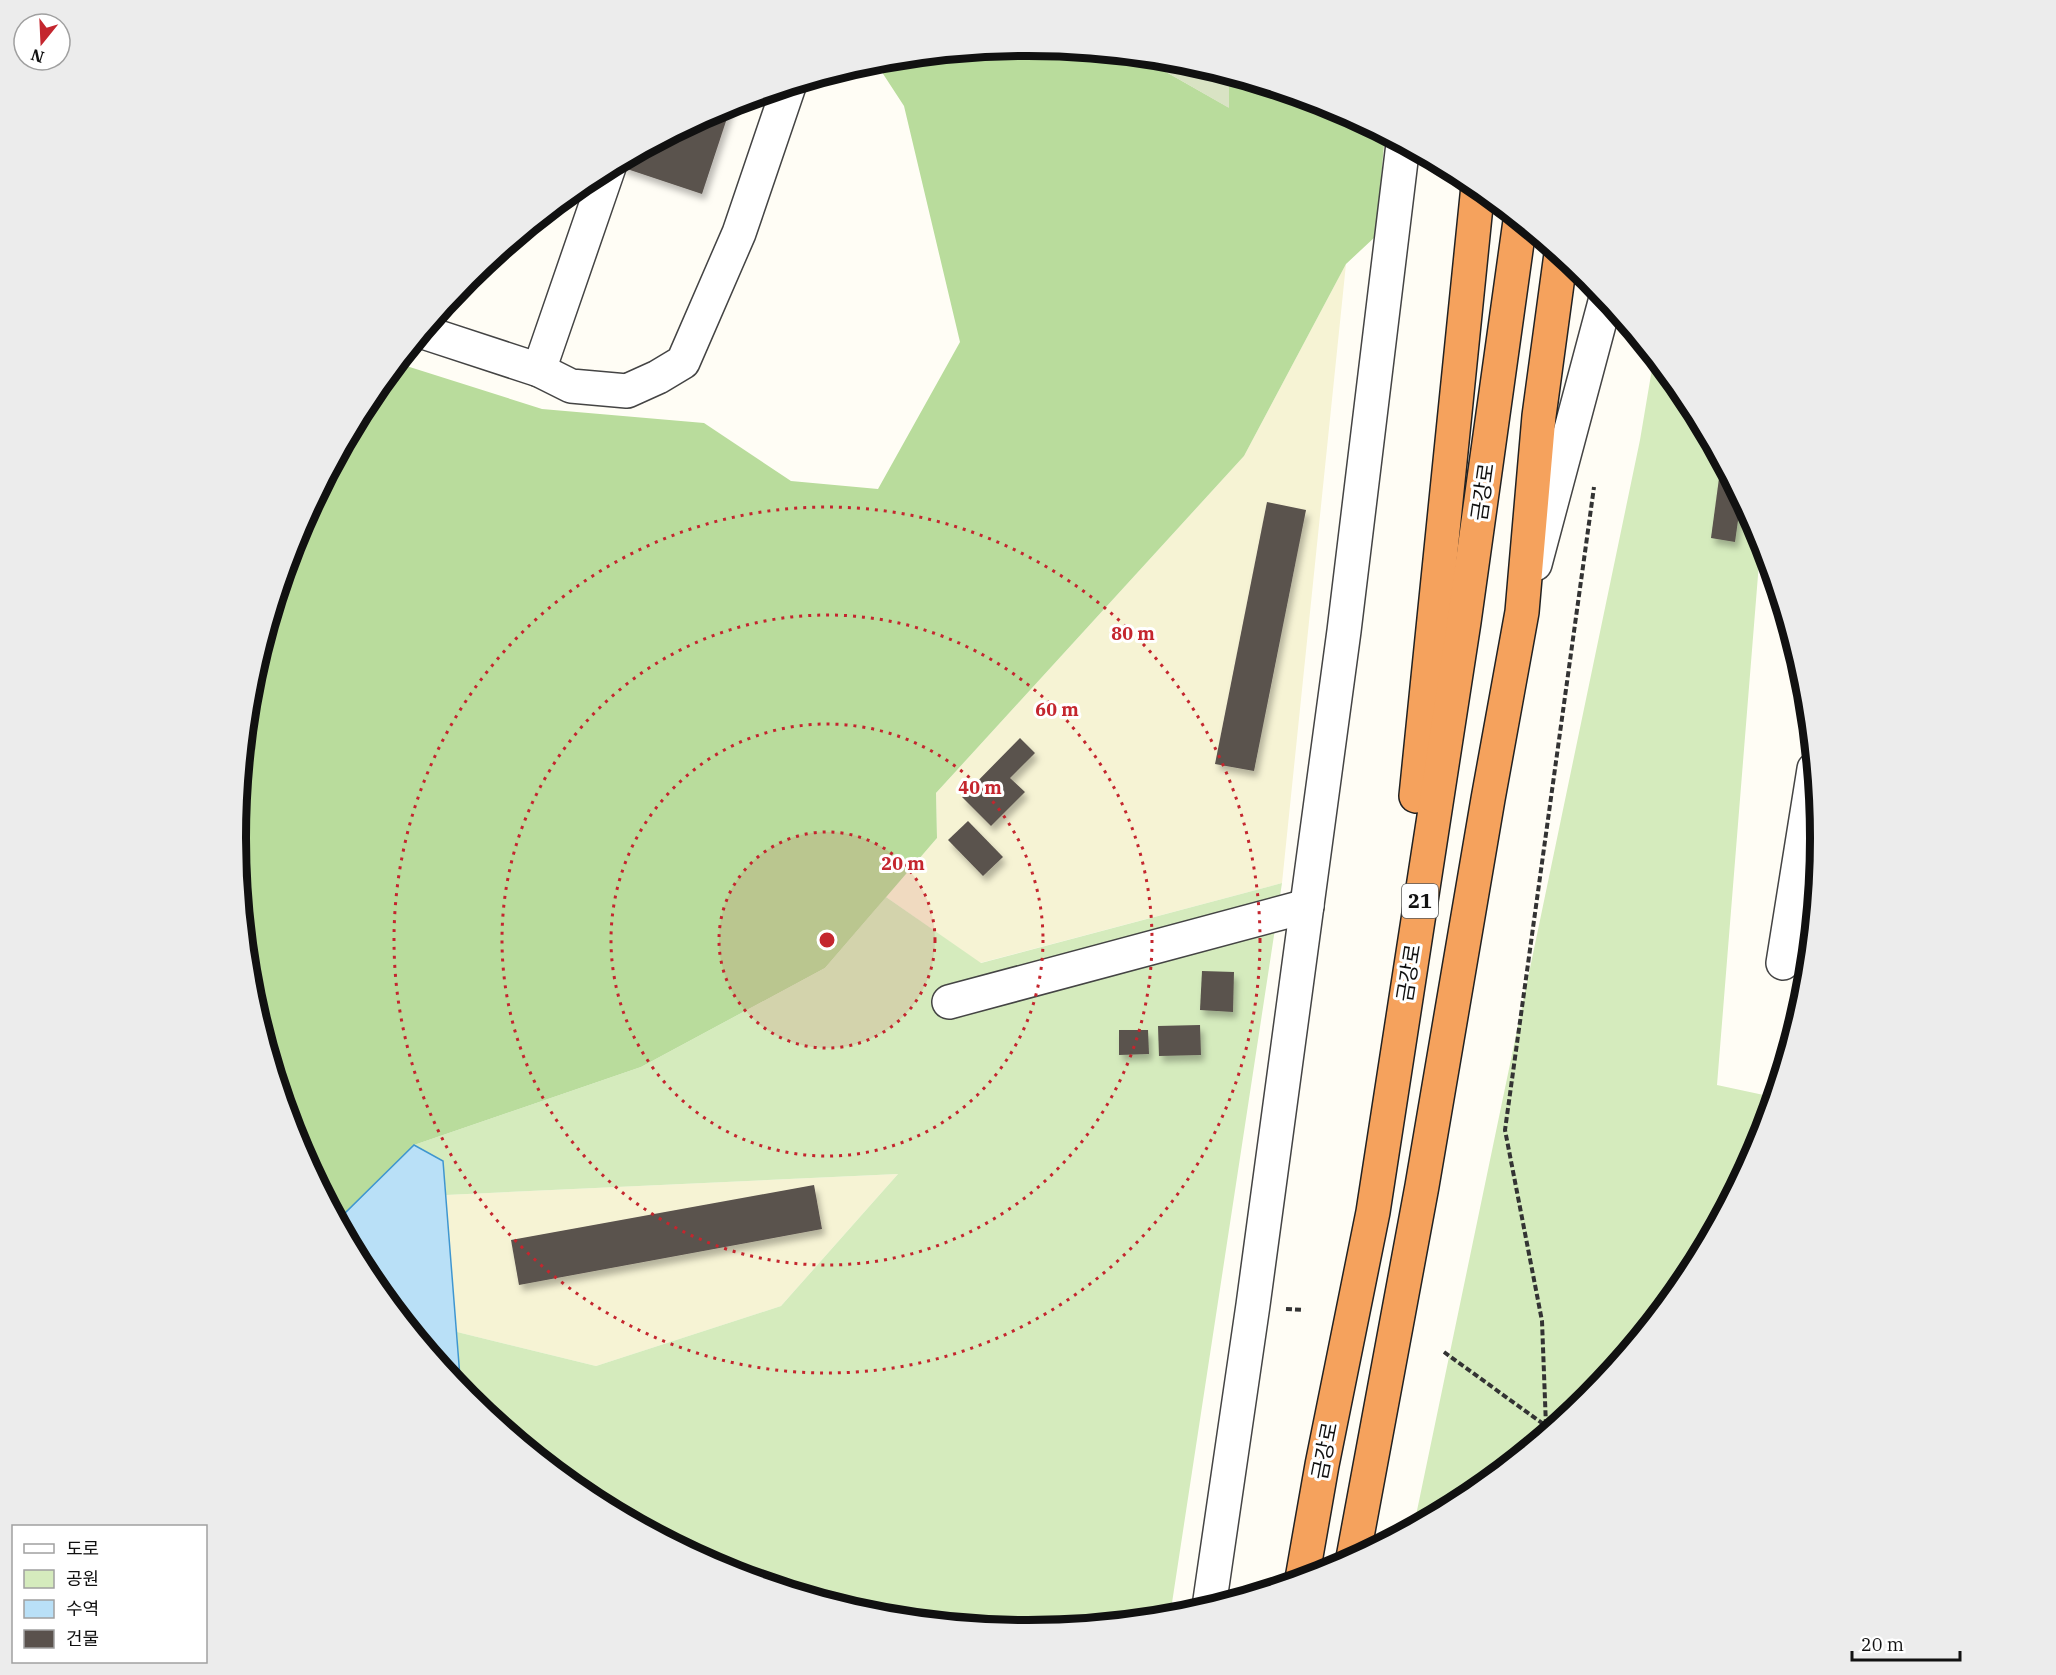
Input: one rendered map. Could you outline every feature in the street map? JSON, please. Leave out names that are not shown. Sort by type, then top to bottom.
[{"type":"highway","points":[[1355,1302],[1415,803],[1477,198]]},
{"type":"highway","name":"금강로","points":[[1304,1569],[1322,1465],[1373,1212],[1464,622],[1519,229]]},
{"type":"highway","name":"21","points":[[1355,1548],[1424,1175],[1522,612],[1539,416],[1560,265]]},
{"type":"street","points":[[430,334],[539,370],[571,386],[627,391],[658,377],[683,362],[738,232],[786,94]]},
{"type":"street","points":[[1210,1597],[1347,607],[1402,151]]},
{"type":"street","points":[[539,370],[604,181]]},
{"type":"street","points":[[1522,612],[1603,308]]},
{"type":"street","points":[[1783,963],[1809,803]]},
{"type":"street","points":[[949,1002],[1307,906]]},
{"type":"path","points":[[1546,1423],[1542,1321],[1505,1130],[1595,485]]},
{"type":"path","points":[[1444,1352],[1544,1425]]},
{"type":"shaded area","points":[[1346,264],[1282,883],[980,963],[886,897],[937,838],[936,793],[1244,456]]},
{"type":"shaded area","points":[[898,1174],[781,1306],[596,1366],[457,1332],[446,1195]]},
{"type":"green space","points":[[977,57],[1079,57],[1157,67],[1228,107],[1230,82],[1327,115],[1384,142],[1376,236],[1346,264],[1244,456],[936,793],[937,838],[825,968],[641,1067],[414,1145],[344,1214],[306,1137],[273,1040],[261,990],[253,940],[246,838],[253,735],[261,685],[288,586],[327,492],[351,446],[405,365],[542,409],[704,423],[791,481],[878,489],[960,342],[904,106],[881,70],[926,62]]},
{"type":"green space","points":[[1157,67],[1229,82],[1229,108]]},
{"type":"green space","points":[[1652,367],[1705,447],[1729,492],[1759,562],[1717,1085],[1766,1095],[1750,1137],[1705,1229],[1648,1314],[1616,1353],[1544,1425],[1504,1458],[1416,1517],[1640,440]]},
{"type":"green space","points":[[1282,883],[1172,1606],[1079,1618],[1028,1620],[977,1618],[926,1613],[875,1604],[826,1593],[777,1578],[682,1539],[594,1488],[512,1425],[460,1374],[457,1332],[596,1366],[781,1306],[898,1174],[446,1195],[443,1161],[414,1145],[641,1067],[825,968],[886,897],[981,963]]},
{"type":"water","points":[[414,1145],[443,1161],[460,1374],[408,1314],[378,1272],[344,1214]]},
{"type":"building","points":[[728,116],[702,194],[624,168],[682,136]]},
{"type":"building","points":[[1720,474],[1739,514],[1735,542],[1711,538]]},
{"type":"building","points":[[1267,502],[1306,510],[1254,771],[1215,764]]},
{"type":"building","points":[[1020,738],[1035,753],[1010,778],[1025,792],[991,826],[962,797]]},
{"type":"building","points":[[968,821],[1003,857],[983,876],[948,840]]},
{"type":"building","points":[[1202,971],[1234,972],[1233,1012],[1200,1010]]},
{"type":"building","points":[[1200,1025],[1201,1055],[1159,1056],[1158,1026]]},
{"type":"building","points":[[1119,1030],[1148,1030],[1149,1054],[1119,1055]]},
{"type":"building","points":[[814,1185],[822,1229],[519,1285],[511,1240]]}]
